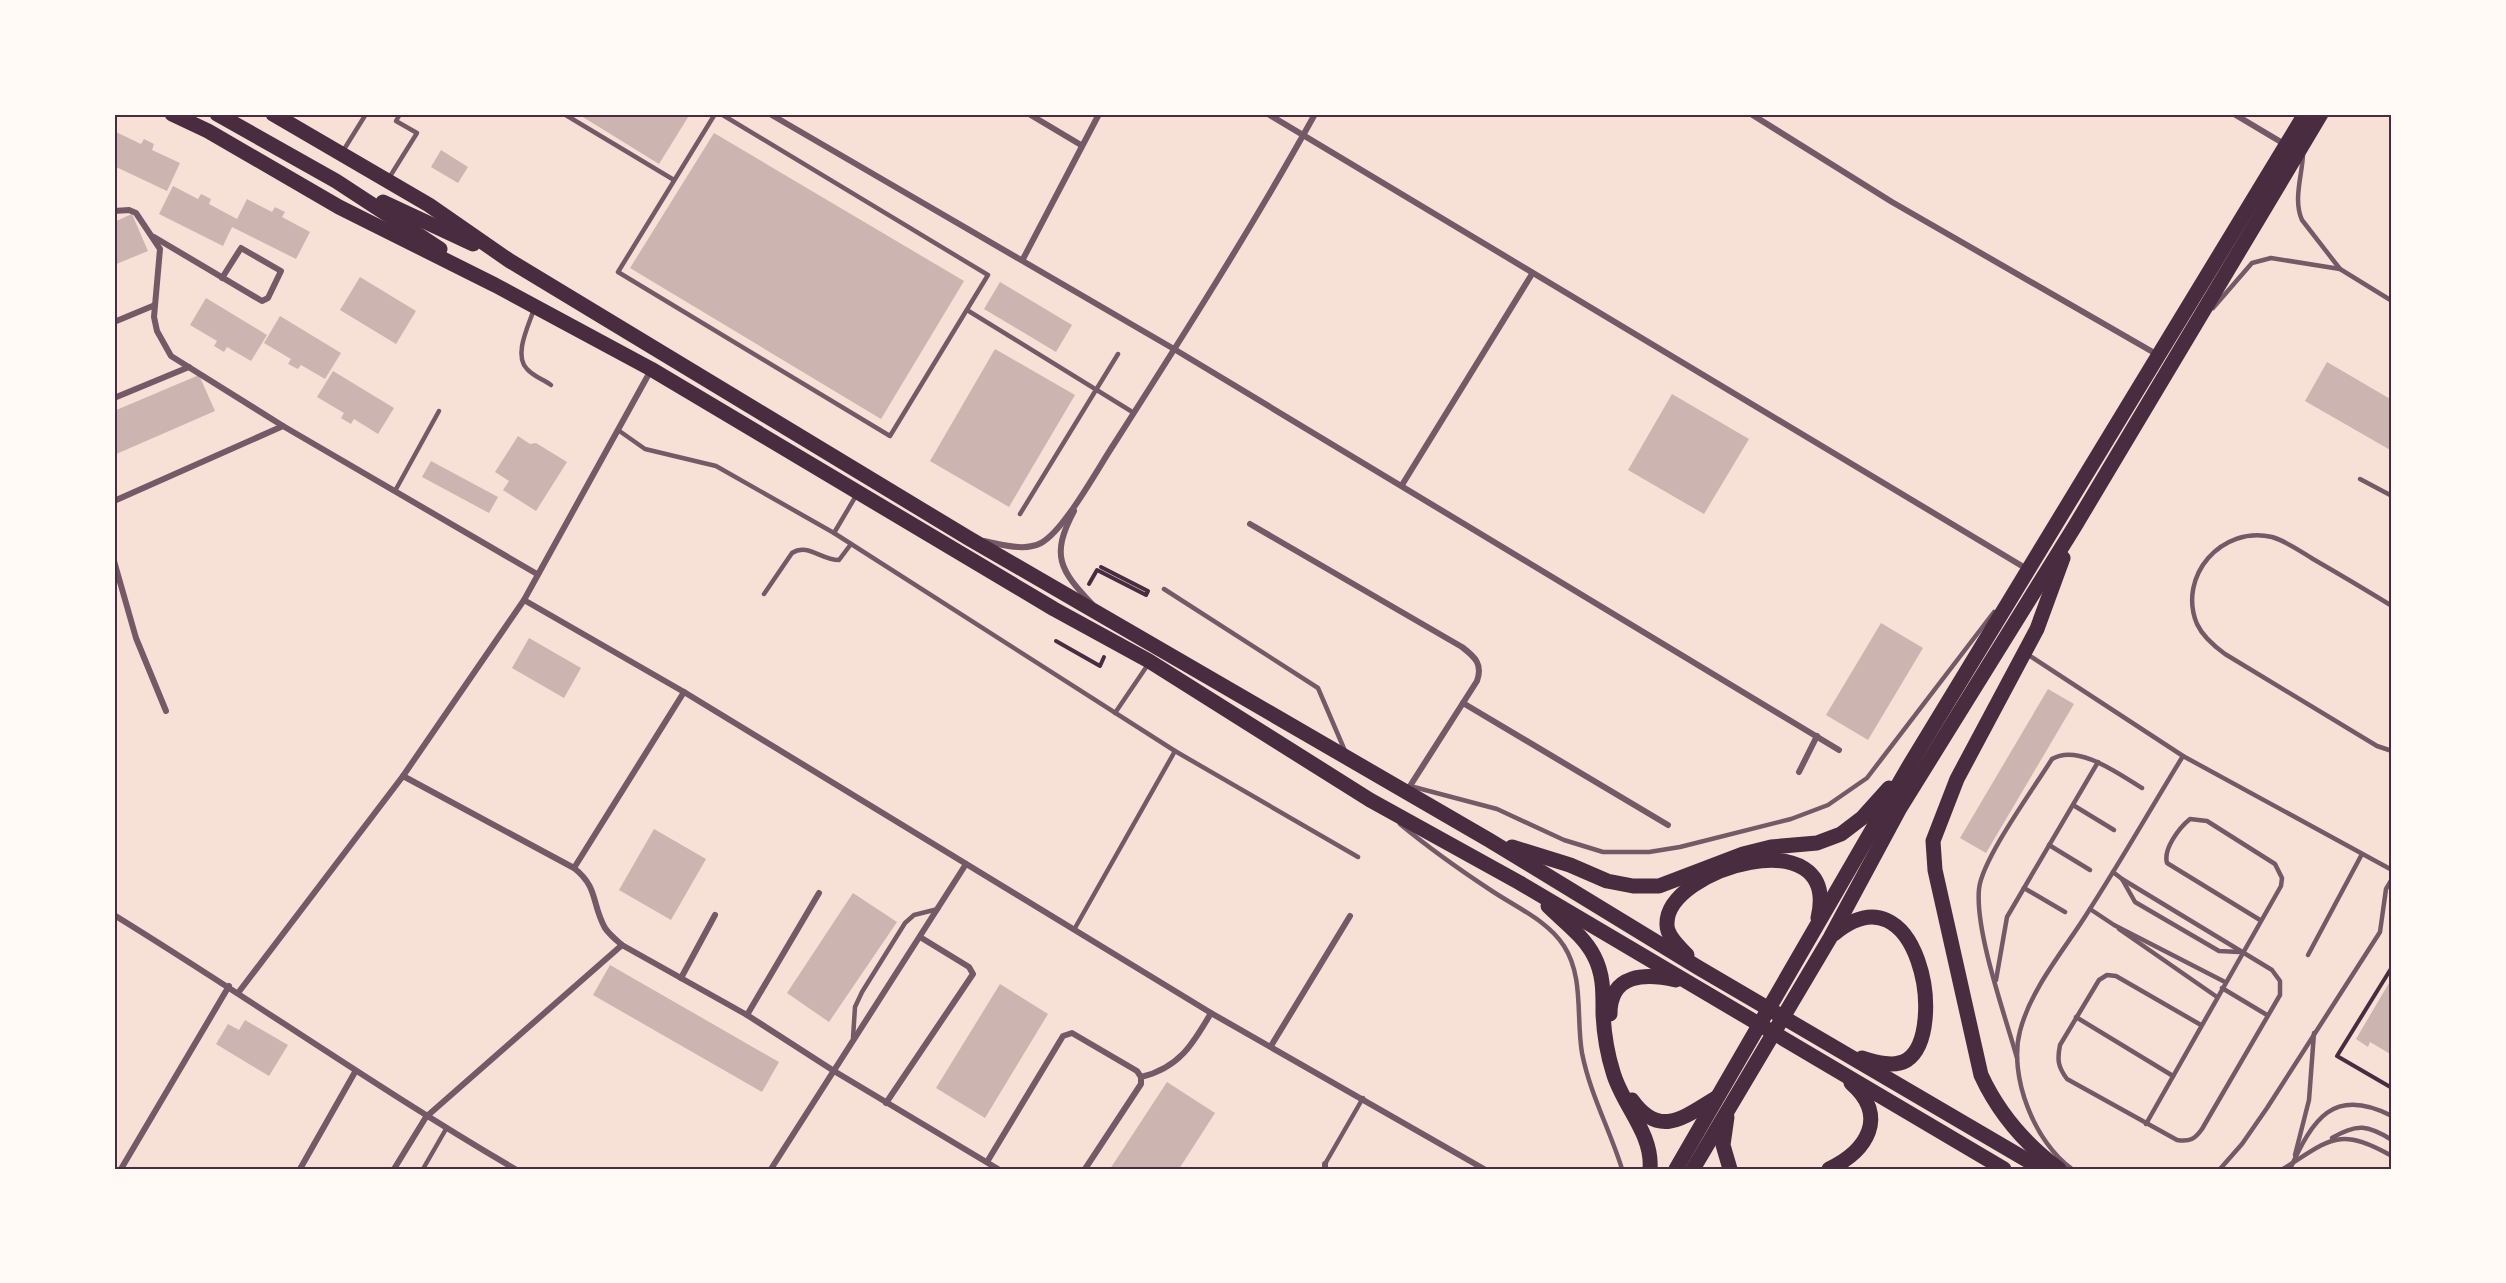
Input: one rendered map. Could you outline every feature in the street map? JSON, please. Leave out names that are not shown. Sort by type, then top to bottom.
[{"type":"main road","points":[[172,114],[339,207],[495,285],[651,369],[1054,609],[1149,661],[1370,800],[1520,883],[2004,1169]]},
{"type":"main road","points":[[217,114],[336,181],[495,285]]},
{"type":"main road","points":[[273,114],[429,204],[510,261],[970,539],[1489,840],[1699,968],[2042,1169]]},
{"type":"main road","points":[[1676,1169],[1909,765],[2305,114]]},
{"type":"main road","points":[[1693,1169],[1830,938],[1900,808],[2194,330],[2321,114]]},
{"type":"main road","points":[[336,181],[510,261]]},
{"type":"main road","points":[[2059,1169],[2016,1132],[1990,1095],[1981,1075],[1935,870],[1933,841],[1958,779],[2037,629],[2075,526]]},
{"type":"main road","points":[[1489,840],[1570,865],[1607,881],[1633,886],[1659,886],[1743,854],[1771,847],[1817,843],[1841,834],[1862,818],[1909,765]]},
{"type":"main road","points":[[1699,968],[1669,934],[1666,927],[1670,908],[1681,895],[1697,883],[1756,861],[1780,860],[1797,863],[1811,873],[1819,885],[1821,901],[1815,930]]},
{"type":"main road","points":[[1520,883],[1583,940],[1594,956],[1604,987],[1605,1044],[1612,1072],[1619,1092],[1647,1141],[1650,1169]]},
{"type":"main road","points":[[1830,938],[1844,926],[1862,917],[1878,916],[1892,922],[1906,935],[1914,952],[1924,998],[1924,1036],[1918,1049],[1906,1061],[1895,1064],[1874,1062],[1842,1052]]},
{"type":"main road","points":[[1690,983],[1647,974],[1632,977],[1616,991],[1610,1006],[1610,1024],[1617,1069],[1626,1092],[1636,1106],[1655,1121],[1682,1119],[1716,1098]]},
{"type":"main road","points":[[1829,1169],[1856,1154],[1867,1138],[1872,1123],[1859,1090],[1833,1067]]},
{"type":"main road","points":[[1729,1108],[1723,1145],[1730,1169]]},
{"type":"street","points":[[770,114],[1023,259],[1839,750]]},
{"type":"street","points":[[1029,114],[1081,145]]},
{"type":"street","points":[[1023,259],[1099,114]]},
{"type":"street","points":[[1268,114],[2028,570]]},
{"type":"street","points":[[970,539],[1018,547],[1037,544],[1055,532],[1174,349],[1315,114]]},
{"type":"street","points":[[1751,114],[1892,202],[2158,355]]},
{"type":"street","points":[[2234,114],[2287,145]]},
{"type":"street","points":[[114,211],[129,210],[136,213],[160,249],[155,305],[156,331],[171,356],[283,426],[537,574]]},
{"type":"street","points":[[153,237],[222,278],[262,301],[268,298],[281,271],[241,248],[222,278]]},
{"type":"street","points":[[1402,485],[1532,274]]},
{"type":"street","points":[[114,322],[155,305]]},
{"type":"street","points":[[114,398],[189,367]]},
{"type":"street","points":[[238,993],[403,776],[524,600],[651,369]]},
{"type":"street","points":[[114,501],[283,426]]},
{"type":"street","points":[[1080,496],[1062,537],[1062,563],[1070,580],[1101,613]]},
{"type":"street","points":[[1250,524],[1472,655],[1478,662],[1480,672],[1410,786]]},
{"type":"street","points":[[114,561],[136,638],[166,711]]},
{"type":"street","points":[[524,600],[684,692],[1075,928],[1211,1013],[1484,1169]]},
{"type":"street","points":[[574,868],[684,692]]},
{"type":"street","points":[[1463,703],[1668,825]]},
{"type":"street","points":[[1798,772],[1817,736]]},
{"type":"street","points":[[403,776],[574,868],[591,884],[597,910],[606,930],[622,945],[747,1015],[886,1103],[998,1169]]},
{"type":"street","points":[[771,1169],[966,864]]},
{"type":"street","points":[[747,1015],[819,893]]},
{"type":"street","points":[[114,915],[229,986],[426,1117],[515,1169]]},
{"type":"street","points":[[681,978],[715,915]]},
{"type":"street","points":[[1271,1046],[1350,916]]},
{"type":"street","points":[[886,1103],[973,974],[969,967],[920,937]]},
{"type":"street","points":[[394,1169],[426,1117],[622,945]]},
{"type":"street","points":[[121,1169],[229,986]]},
{"type":"street","points":[[1141,1077],[1158,1073],[1177,1062],[1191,1047],[1211,1013]]},
{"type":"street","points":[[987,1162],[1063,1036],[1072,1033],[1137,1071],[1141,1077],[1141,1084],[1085,1169]]},
{"type":"street","points":[[300,1169],[356,1072]]},
{"type":"lane","points":[[342,153],[366,114]]},
{"type":"lane","points":[[387,180],[417,133],[396,121],[400,114]]},
{"type":"lane","points":[[564,114],[674,180]]},
{"type":"lane","points":[[715,114],[618,272],[890,436],[988,275],[721,114]]},
{"type":"lane","points":[[2304,143],[2298,211],[2311,233],[2340,269],[2392,301]]},
{"type":"lane","points":[[2194,330],[2252,263],[2261,259],[2271,258],[2340,269]]},
{"type":"lane","points":[[535,307],[521,351],[523,364],[551,385]]},
{"type":"lane","points":[[967,310],[1134,413]]},
{"type":"lane","points":[[1020,514],[1118,354]]},
{"type":"lane","points":[[395,491],[439,411]]},
{"type":"lane","points":[[618,430],[645,449],[716,465],[834,533],[1175,751],[1358,857]]},
{"type":"lane","points":[[2360,479],[2392,496]]},
{"type":"lane","points":[[834,533],[857,493]]},
{"type":"lane","points":[[2392,606],[2273,537],[2252,535],[2232,540],[2214,551],[2200,567],[2193,586],[2192,606],[2198,625],[2209,642],[2377,746],[2392,751]]},
{"type":"lane","points":[[764,594],[792,553],[797,550],[804,548],[838,560],[851,544]]},
{"type":"lane","points":[[1381,778],[1497,809],[1564,840],[1603,852],[1649,852],[1680,847],[1810,813],[1828,805],[1866,778],[2028,570]]},
{"type":"lane","points":[[1164,589],[1318,688],[1348,759]]},
{"type":"lane","points":[[2025,653],[2182,756],[2392,870]]},
{"type":"lane","points":[[1115,713],[1149,661]]},
{"type":"lane","points":[[1075,928],[1175,751]]},
{"type":"lane","points":[[2072,1169],[2058,1159],[2038,1133],[2029,1111],[1995,983],[1980,915],[1979,888],[1986,865],[2052,759],[2069,753],[2098,762],[2142,788]]},
{"type":"lane","points":[[2018,1064],[2020,1031],[2036,993],[2113,873],[2182,756]]},
{"type":"lane","points":[[1995,983],[2007,918],[2098,762]]},
{"type":"lane","points":[[1370,800],[1431,850],[1544,924],[1563,945],[1572,964],[1577,991],[1582,1053],[1601,1115],[1615,1145],[1622,1169]]},
{"type":"lane","points":[[2073,805],[2114,830]]},
{"type":"lane","points":[[2146,1124],[2281,886],[2282,878],[2275,864],[2207,821],[2190,819],[2182,826],[2168,850],[2167,863],[2260,920]]},
{"type":"lane","points":[[2049,846],[2090,870]]},
{"type":"lane","points":[[2308,955],[2362,854]]},
{"type":"lane","points":[[2113,873],[2272,970],[2280,981],[2280,994],[2196,1138],[2187,1142],[2146,1124],[2067,1079],[2059,1068],[2057,1057],[2060,1045],[2099,980],[2108,975],[2116,976],[2201,1025]]},
{"type":"lane","points":[[2122,879],[2135,902],[2219,951],[2242,952]]},
{"type":"lane","points":[[2220,1169],[2248,1135],[2380,932],[2386,889],[2392,879]]},
{"type":"lane","points":[[2024,888],[2065,912]]},
{"type":"lane","points":[[853,1041],[855,1007],[905,923],[914,915],[938,909]]},
{"type":"lane","points":[[2090,909],[2114,925],[2225,982]]},
{"type":"lane","points":[[2114,925],[2129,938],[2217,997]]},
{"type":"lane","points":[[2222,988],[2267,1015]]},
{"type":"lane","points":[[2076,1017],[2173,1076]]},
{"type":"lane","points":[[2293,1163],[2309,1101],[2314,1031]]},
{"type":"lane","points":[[1325,1167],[1363,1098]]},
{"type":"lane","points":[[2290,1169],[2316,1121],[2329,1109],[2347,1104],[2366,1104],[2392,1116]]},
{"type":"lane","points":[[2283,1169],[2349,1127],[2373,1128],[2392,1140]]},
{"type":"lane","points":[[423,1169],[446,1129]]},
{"type":"lane","points":[[2330,1139],[2348,1138],[2368,1143],[2392,1156]]},
{"type":"path","points":[[1099,568],[1148,591],[1146,595],[1099,568]]},
{"type":"path","points":[[1056,641],[1100,666],[1106,658],[1097,652]]},
{"type":"path","points":[[2392,967],[2337,1056],[2392,1088]]},
{"type":"building","points":[[578,114],[690,114],[659,164]]},
{"type":"building","points":[[116,132],[141,144],[144,139],[154,144],[152,150],[180,163],[167,191],[114,166]]},
{"type":"building","points":[[714,133],[964,281],[881,419],[630,268]]},
{"type":"building","points":[[441,150],[468,167],[458,183],[431,167]]},
{"type":"building","points":[[173,186],[198,199],[201,194],[211,199],[209,204],[237,219],[247,199],[272,212],[275,207],[285,212],[282,217],[310,232],[296,259],[232,227],[223,246],[159,214]]},
{"type":"building","points":[[132,214],[148,251],[114,265],[114,222]]},
{"type":"building","points":[[360,277],[416,311],[396,344],[340,310]]},
{"type":"building","points":[[1000,282],[1072,325],[1056,352],[984,309]]},
{"type":"building","points":[[206,298],[267,335],[251,361],[227,347],[224,352],[214,346],[217,341],[190,325]]},
{"type":"building","points":[[280,316],[341,353],[325,379],[301,365],[298,369],[288,364],[291,359],[264,343]]},
{"type":"building","points":[[995,349],[1075,395],[1009,507],[930,461]]},
{"type":"building","points":[[2327,362],[2392,400],[2392,451],[2305,401]]},
{"type":"building","points":[[333,371],[394,408],[378,434],[354,419],[351,424],[341,418],[344,413],[317,397]]},
{"type":"building","points":[[199,375],[215,411],[114,455],[114,411]]},
{"type":"building","points":[[1672,394],[1749,439],[1704,514],[1628,470]]},
{"type":"building","points":[[518,436],[530,444],[536,443],[567,462],[536,511],[503,490],[509,481],[495,472]]},
{"type":"building","points":[[431,461],[498,497],[489,513],[422,477]]},
{"type":"building","points":[[1881,623],[1923,648],[1868,740],[1826,715]]},
{"type":"building","points":[[529,638],[581,668],[564,698],[512,668]]},
{"type":"building","points":[[2048,689],[2074,704],[1986,853],[1960,838]]},
{"type":"building","points":[[654,829],[706,859],[671,920],[619,890]]},
{"type":"building","points":[[853,893],[897,922],[829,1022],[787,993]]},
{"type":"building","points":[[610,965],[779,1062],[762,1092],[593,995]]},
{"type":"building","points":[[2392,978],[2392,1055],[2370,1042],[2368,1047],[2356,1039]]},
{"type":"building","points":[[1000,984],[1048,1014],[985,1118],[936,1088]]},
{"type":"building","points":[[245,1020],[288,1045],[269,1076],[216,1044],[228,1024],[239,1030]]},
{"type":"building","points":[[1167,1082],[1215,1113],[1179,1169],[1110,1169]]}]
